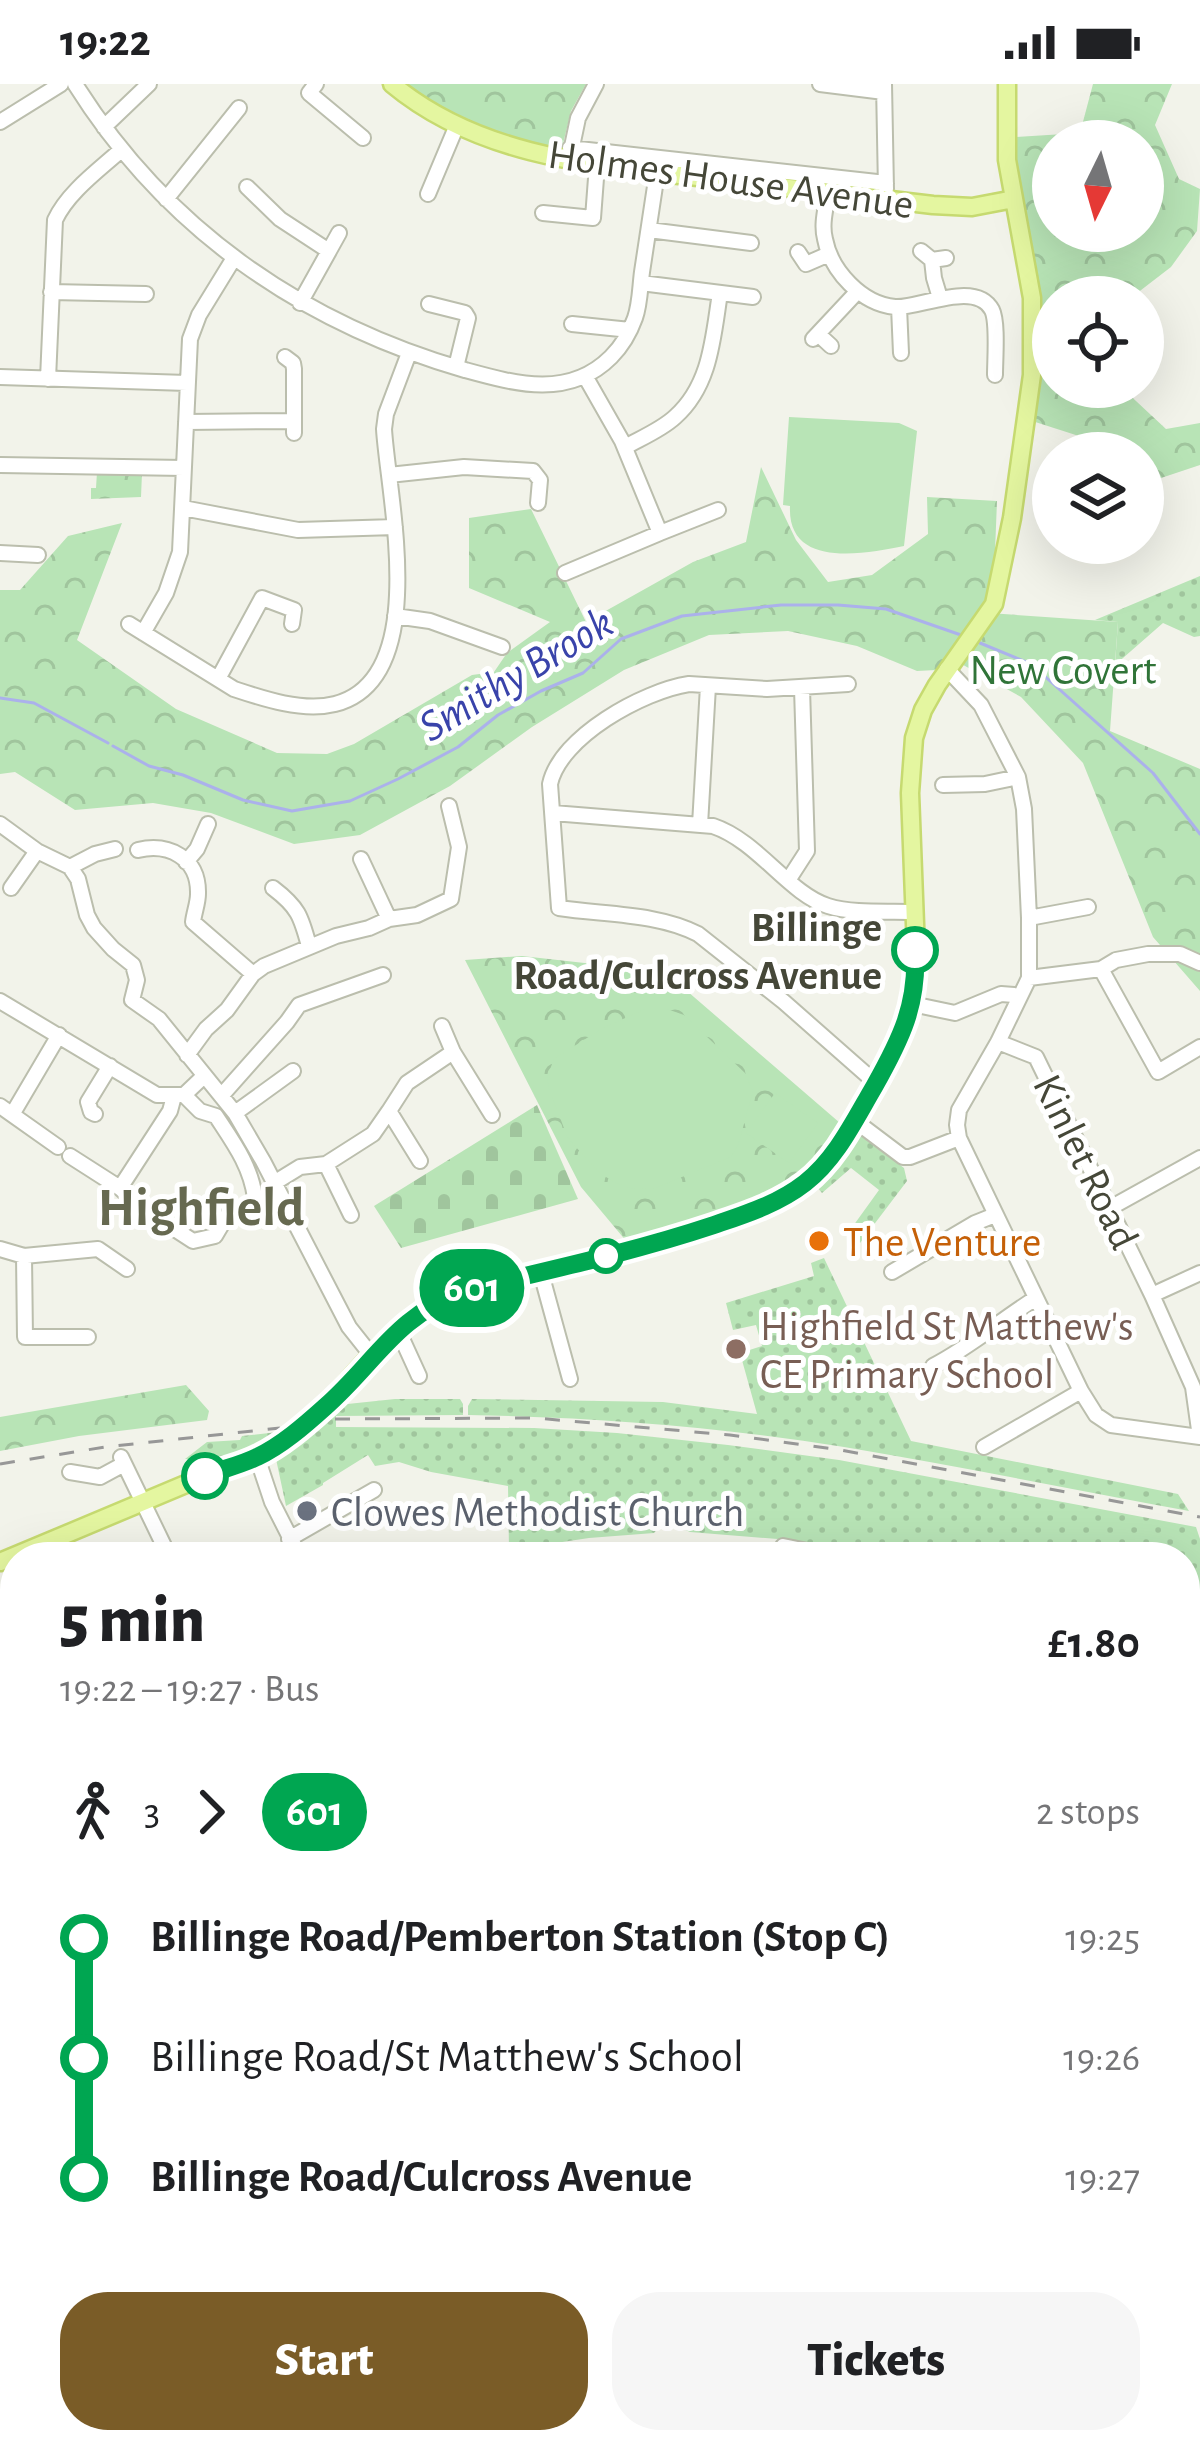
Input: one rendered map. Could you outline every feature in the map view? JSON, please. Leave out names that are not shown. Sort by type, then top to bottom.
[{"type":"main road","name":"Holmes House Avenue","points":[[393,84],[457,125],[498,141],[570,155],[597,166],[828,193],[886,192],[933,205],[972,207],[1014,199]]},
{"type":"main road","points":[[933,205],[980,199],[991,193],[1005,143],[1007,84]]},
{"type":"main road","points":[[52,1542],[257,1457],[325,1407],[413,1316],[444,1298],[645,1246],[787,1196],[820,1169],[854,1120],[901,1037],[912,1004],[916,976],[910,763],[914,738],[923,710],[947,669],[994,604],[1008,541],[1032,375],[1032,298],[1005,143]]},
{"type":"main road","points":[[972,207],[1003,218],[1022,241]]},
{"type":"street","points":[[0,122],[61,84]]},
{"type":"street","points":[[75,84],[122,150],[166,199],[234,258],[300,302],[409,353],[541,386],[586,376],[611,356],[636,322],[657,172]]},
{"type":"street","points":[[104,127],[149,84]]},
{"type":"street","points":[[596,84],[578,118],[570,155],[886,192],[884,88],[820,84]]},
{"type":"street","points":[[308,87],[363,138]]},
{"type":"street","points":[[166,199],[238,108]]},
{"type":"street","points":[[428,194],[457,125]]},
{"type":"street","points":[[48,379],[52,230],[58,211],[122,150]]},
{"type":"street","points":[[543,213],[593,218],[597,166]]},
{"type":"street","points":[[246,188],[280,219],[328,251]]},
{"type":"street","points":[[828,193],[824,224],[829,254],[857,292],[899,308],[940,298],[985,302],[992,310],[995,375]]},
{"type":"street","points":[[649,230],[751,243]]},
{"type":"street","points":[[300,302],[339,233]]},
{"type":"street","points":[[803,264],[829,254]]},
{"type":"street","points":[[933,256],[940,298]]},
{"type":"street","points":[[143,633],[177,566],[190,338],[234,258]]},
{"type":"street","points":[[640,283],[753,297]]},
{"type":"street","points":[[51,292],[137,290]]},
{"type":"street","points":[[831,346],[815,336],[857,292]]},
{"type":"street","points":[[625,447],[676,417],[695,392],[709,366],[720,293]]},
{"type":"street","points":[[428,304],[467,318],[456,367]]},
{"type":"street","points":[[899,308],[902,353]]},
{"type":"street","points":[[572,324],[636,322]]},
{"type":"street","points":[[129,624],[249,694],[332,705],[348,699],[376,675],[395,616],[398,556],[384,422],[409,353]]},
{"type":"street","points":[[186,422],[293,427],[294,369],[285,357]]},
{"type":"street","points":[[0,376],[187,383]]},
{"type":"street","points":[[586,376],[625,447],[660,533]]},
{"type":"street","points":[[0,465],[184,468]]},
{"type":"street","points":[[389,475],[464,467],[533,471],[540,480],[538,504]]},
{"type":"street","points":[[183,508],[298,530],[395,527]]},
{"type":"street","points":[[565,573],[718,510]]},
{"type":"street","points":[[0,553],[32,560]]},
{"type":"street","points":[[218,679],[262,598],[294,610],[292,624]]},
{"type":"street","points":[[395,616],[430,621],[502,648]]},
{"type":"street","points":[[947,669],[981,705],[1018,777],[1029,918],[1029,978],[959,1110],[959,1138],[1096,1415],[1111,1425],[1200,1437]]},
{"type":"street","points":[[848,684],[767,689],[688,684],[665,690],[598,725],[571,746],[558,761],[550,784],[560,908],[652,920],[698,934],[876,1083]]},
{"type":"street","points":[[700,825],[707,686]]},
{"type":"street","points":[[789,879],[807,851],[802,688]]},
{"type":"street","points":[[943,785],[1018,777]]},
{"type":"street","points":[[187,1055],[253,974],[278,958],[389,920],[457,903],[459,848],[449,806]]},
{"type":"street","points":[[553,813],[712,826],[735,835],[826,906],[913,912]]},
{"type":"street","points":[[0,824],[37,851],[70,867],[94,928],[133,965],[137,980],[132,1000],[159,1019],[235,1113],[349,1328],[372,1356]]},
{"type":"street","points":[[186,862],[208,824]]},
{"type":"street","points":[[138,850],[160,847],[186,862],[197,885],[193,922]]},
{"type":"street","points":[[70,867],[115,849]]},
{"type":"street","points":[[11,888],[37,851]]},
{"type":"street","points":[[361,859],[389,920]]},
{"type":"street","points":[[273,888],[295,905],[309,946]]},
{"type":"street","points":[[1029,918],[1088,908]]},
{"type":"street","points":[[177,928],[193,922]]},
{"type":"street","points":[[193,922],[253,974]]},
{"type":"street","points":[[1029,978],[1101,969],[1116,960],[1148,954],[1180,954],[1200,963]]},
{"type":"street","points":[[1101,969],[1158,1072],[1200,1047]]},
{"type":"street","points":[[222,1095],[299,1005],[383,975]]},
{"type":"street","points":[[912,1004],[955,1013],[1000,994],[1014,995]]},
{"type":"street","points":[[0,1001],[59,1035],[158,1095],[179,1095],[200,1112],[216,1116],[248,1168],[255,1198],[251,1203],[228,1214],[215,1236],[193,1241],[155,1221],[120,1187],[6,1109],[59,1035]]},
{"type":"street","points":[[442,1026],[492,1114]]},
{"type":"street","name":"Kinlet Road","points":[[998,1042],[1036,1058],[1193,1387],[1200,1437]]},
{"type":"street","points":[[274,1183],[300,1167],[326,1164],[373,1134],[406,1083],[453,1052]]},
{"type":"street","points":[[85,1106],[110,1066]]},
{"type":"street","points":[[235,1113],[293,1071]]},
{"type":"street","points":[[120,1187],[179,1095],[204,1076]]},
{"type":"street","points":[[388,1111],[420,1161]]},
{"type":"street","points":[[854,1120],[903,1157],[959,1138]]},
{"type":"street","points":[[1110,1208],[1200,1158]]},
{"type":"street","points":[[326,1164],[351,1215]]},
{"type":"street","points":[[892,1272],[995,1215]]},
{"type":"street","points":[[0,1249],[24,1256],[98,1249],[127,1268]]},
{"type":"street","points":[[24,1256],[25,1336],[88,1337]]},
{"type":"street","points":[[541,1273],[570,1379]]},
{"type":"street","points":[[1152,1295],[1200,1273]]},
{"type":"street","points":[[933,1366],[1036,1298]]},
{"type":"street","points":[[398,1330],[419,1376]]},
{"type":"street","points":[[984,1447],[1081,1390]]},
{"type":"street","points":[[257,1457],[291,1542]]},
{"type":"street","points":[[70,1472],[100,1477],[123,1460],[162,1542]]},
{"type":"street","points":[[289,1539],[374,1490]]},
{"type":"green space","points":[[401,84],[586,84],[571,111],[561,152],[467,125]]},
{"type":"green space","points":[[1093,84],[1172,84],[1157,120],[1083,120]]},
{"type":"green space","points":[[1032,136],[1032,252],[1164,252],[1164,145],[1179,179],[1200,189],[1197,231],[1159,276],[1035,276],[1014,137]]},
{"type":"green space","points":[[1032,392],[1032,408],[1144,408],[1166,429],[1200,423],[1200,465],[1164,477],[1164,432],[1066,432],[1029,420]]},
{"type":"green space","points":[[789,417],[899,423],[917,431],[904,546],[831,553],[801,540],[792,526],[790,506],[783,505]]},
{"type":"green space","points":[[761,467],[796,540],[828,582],[872,575],[928,534],[927,497],[997,501],[993,602],[936,670],[917,671],[857,646],[788,631],[709,635],[624,670],[532,727],[450,786],[360,835],[294,844],[211,813],[153,803],[75,810],[15,772],[0,774],[0,590],[20,590],[68,536],[122,523],[77,640],[176,709],[277,753],[327,754],[354,744],[472,675],[494,672],[507,653],[550,622],[469,588],[469,518],[531,509],[586,622],[693,562],[746,542]]},
{"type":"green space","points":[[97,472],[142,473],[141,497],[91,499]]},
{"type":"green space","points":[[1200,576],[1200,636],[1163,623],[1115,665],[1118,622],[1095,620]]},
{"type":"green space","name":"New Covert","points":[[989,613],[1118,622],[1110,731],[1200,769],[1200,991],[1153,937],[1083,763],[1021,697],[956,661]]},
{"type":"green space","points":[[522,956],[665,972],[840,1123],[818,1161],[770,1198],[627,1242],[581,1187],[465,960]]},
{"type":"green space","points":[[645,1009],[684,1015],[745,1073],[753,1092],[731,1157],[655,1188],[633,1189],[601,1174],[573,1144],[547,1077],[554,1059],[601,1029]]},
{"type":"green space","points":[[775,1093],[818,1123],[789,1163],[746,1133]]},
{"type":"green space","points":[[537,1105],[578,1199],[401,1248],[374,1206]]},
{"type":"green space","points":[[856,1132],[904,1168],[907,1181],[860,1243],[848,1233],[879,1190],[851,1168],[822,1193],[816,1186]]},
{"type":"green space","points":[[824,1258],[911,1441],[1178,1494],[1189,1511],[797,1440],[657,1424],[468,1415],[472,1399],[663,1402],[757,1414],[740,1353],[762,1346],[756,1325],[733,1330],[726,1303],[814,1276],[811,1263]]},
{"type":"green space","points":[[186,1385],[209,1411],[207,1420],[0,1451],[0,1417]]},
{"type":"green space","points":[[460,1399],[463,1415],[336,1416],[336,1427],[534,1428],[728,1445],[839,1460],[1196,1527],[1200,1542],[800,1542],[690,1532],[672,1524],[654,1533],[509,1542],[508,1486],[399,1462],[375,1466],[368,1455],[286,1506],[276,1459],[338,1405]]},
{"type":"green space","points":[[278,1432],[227,1458],[185,1459],[207,1442]]},
{"type":"waterway","name":"Smithy Brook","points":[[113,746],[149,766],[243,800],[292,811],[350,801],[398,779],[458,747],[498,715],[583,673],[621,639],[682,616],[781,605],[838,605],[886,609],[961,635]]},
{"type":"waterway","name":"Smithy Brook","points":[[980,643],[1031,664],[1153,773],[1200,834]]},
{"type":"waterway","name":"Smithy Brook","points":[[0,698],[34,703],[108,743]]},
{"type":"railway","points":[[335,1419],[535,1418],[730,1435],[841,1450],[1200,1517]]},
{"type":"railway","points":[[0,1464],[280,1428]]},
{"type":"bus line","name":"601","points":[[205,1476],[257,1457],[294,1432],[325,1407],[413,1316],[444,1298],[696,1231],[767,1206],[807,1182],[832,1155],[901,1037],[912,1004],[915,950]]},
{"type":"place","name":"Billinge Road/Culcross Avenue","points":[[915,950]]},
{"type":"place","name":"The Venture","points":[[819,1241]]},
{"type":"place","name":"Highfield St Matthew's CE Primary School","points":[[736,1349]]},
{"type":"place","name":"Clowes Methodist Church","points":[[307,1511]]},
{"type":"district","name":"Highfield","points":[[201,1206]]}]
